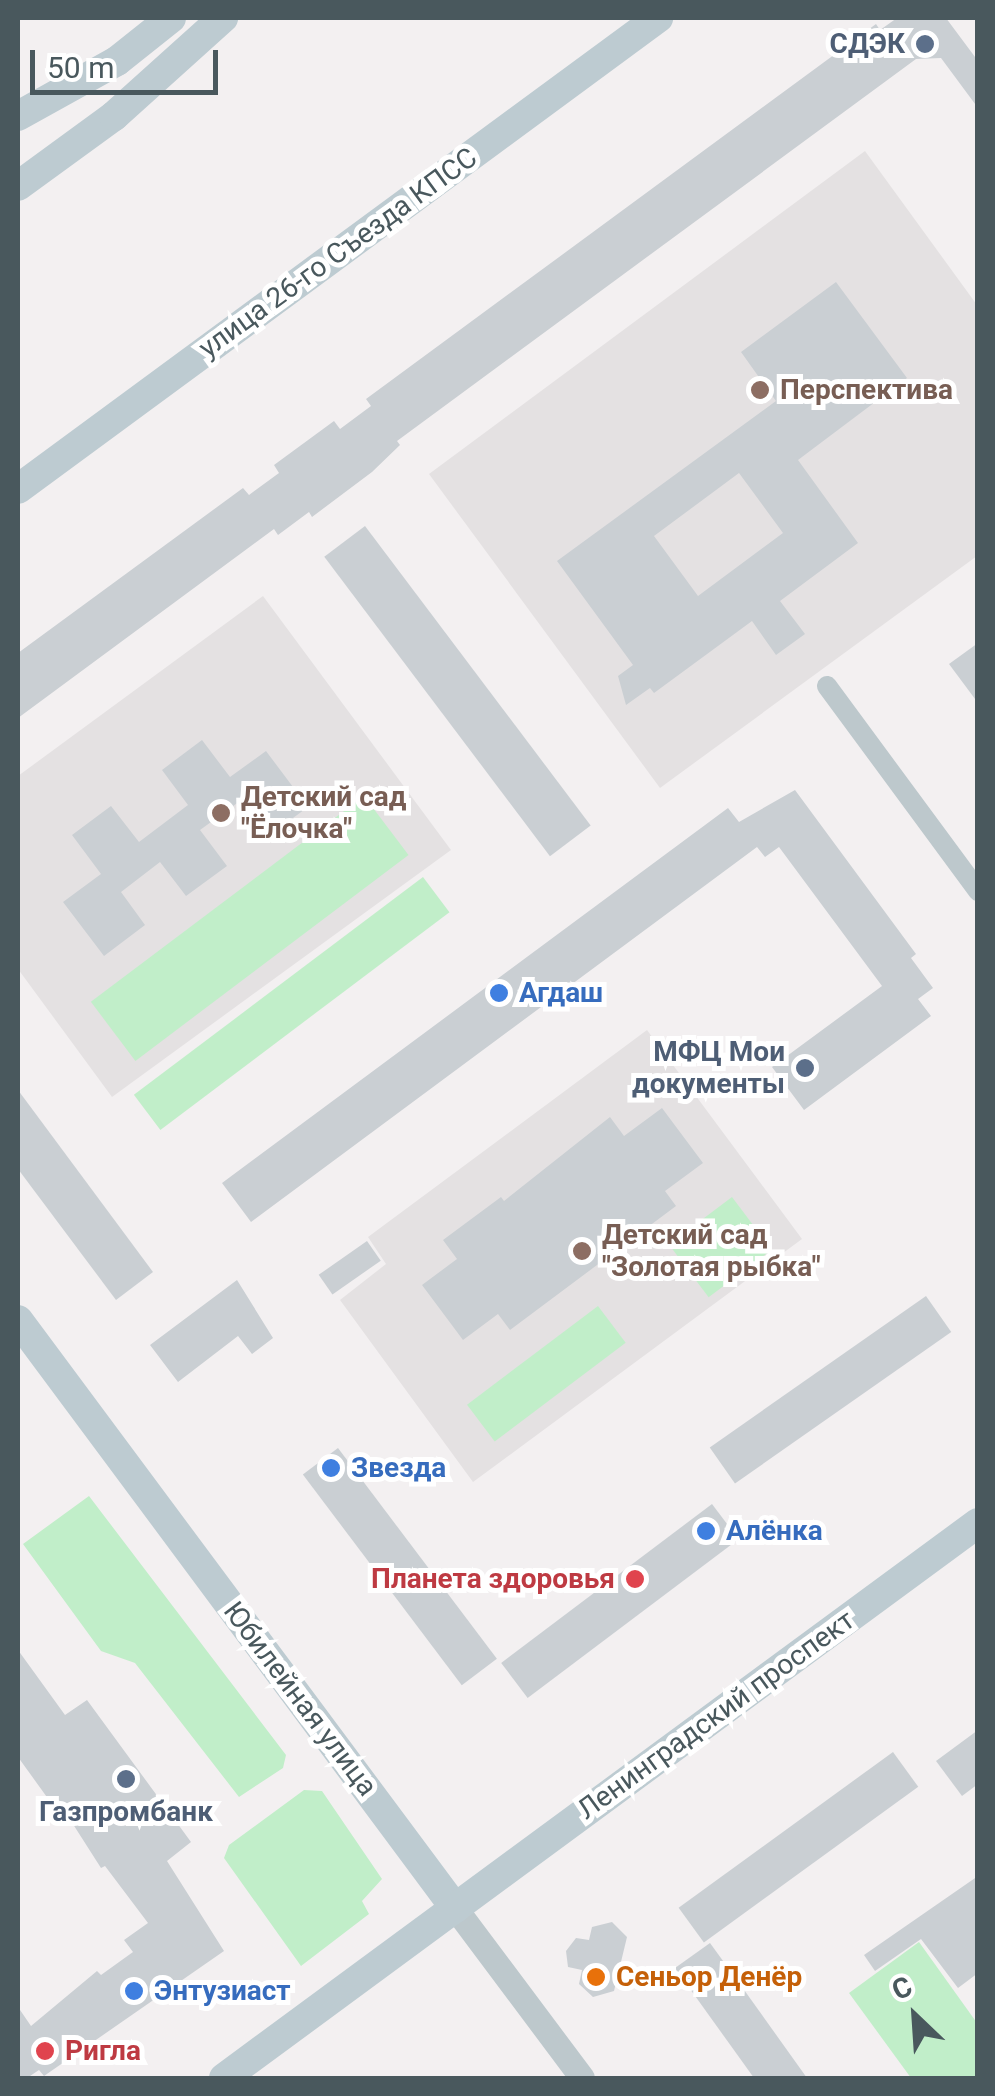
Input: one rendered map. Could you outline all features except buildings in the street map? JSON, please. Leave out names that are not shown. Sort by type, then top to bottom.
[{"type":"main road","points":[[18,116],[104,70],[171,18]]},
{"type":"main road","points":[[18,186],[114,116],[223,18]]},
{"type":"main road","name":"улица 26-го Съезда КПСС","points":[[18,488],[658,18]]},
{"type":"main road","name":"Юбилейная улица","points":[[18,1320],[456,1908]]},
{"type":"main road","name":"Ленинградский проспект","points":[[224,2078],[978,1524]]},
{"type":"street","points":[[827,686],[978,891]]},
{"type":"street","name":"Юбилейная улица","points":[[456,1908],[582,2078]]},
{"type":"shaded area","name":"Перспектива","points":[[865,151],[977,305],[977,556],[660,788],[429,474]]},
{"type":"shaded area","name":"Детский сад \"Ёлочка\"","points":[[263,596],[451,850],[112,1097],[18,969],[18,776]]},
{"type":"shaded area","name":"Детский сад \"Золотая рыбка\"","points":[[647,1030],[802,1239],[473,1482],[340,1300],[386,1264],[368,1237]]},
{"type":"green space","points":[[364,796],[409,855],[135,1061],[91,1002]]},
{"type":"green space","points":[[423,877],[449,912],[160,1130],[134,1095]]},
{"type":"green space","points":[[732,1197],[772,1250],[709,1297],[669,1245]]},
{"type":"green space","points":[[598,1306],[626,1343],[495,1441],[467,1405]]},
{"type":"green space","points":[[89,1496],[286,1755],[283,1768],[239,1797],[135,1663],[101,1651],[23,1544]]},
{"type":"green space","points":[[304,1790],[322,1791],[382,1879],[362,1901],[369,1914],[301,1966],[224,1858],[229,1845]]},
{"type":"green space","points":[[919,1942],[977,2023],[977,2078],[911,2078],[849,1993]]},
{"type":"place","name":"СДЭК","points":[[925,44]]},
{"type":"place","name":"Перспектива","points":[[760,390]]},
{"type":"place","name":"Детский сад \"Ёлочка\"","points":[[221,813]]},
{"type":"place","name":"Агдаш","points":[[499,993]]},
{"type":"place","name":"МФЦ Мои документы","points":[[805,1068]]},
{"type":"place","name":"Детский сад \"Золотая рыбка\"","points":[[582,1251]]},
{"type":"place","name":"Звезда","points":[[331,1468]]},
{"type":"place","name":"Алёнка","points":[[706,1531]]},
{"type":"place","name":"Планета здоровья","points":[[635,1579]]},
{"type":"place","name":"Газпромбанк","points":[[126,1779]]},
{"type":"place","name":"Сеньор Денёр","points":[[596,1977]]},
{"type":"place","name":"Энтузиаст","points":[[134,1991]]},
{"type":"place","name":"Ригла","points":[[45,2051]]}]
